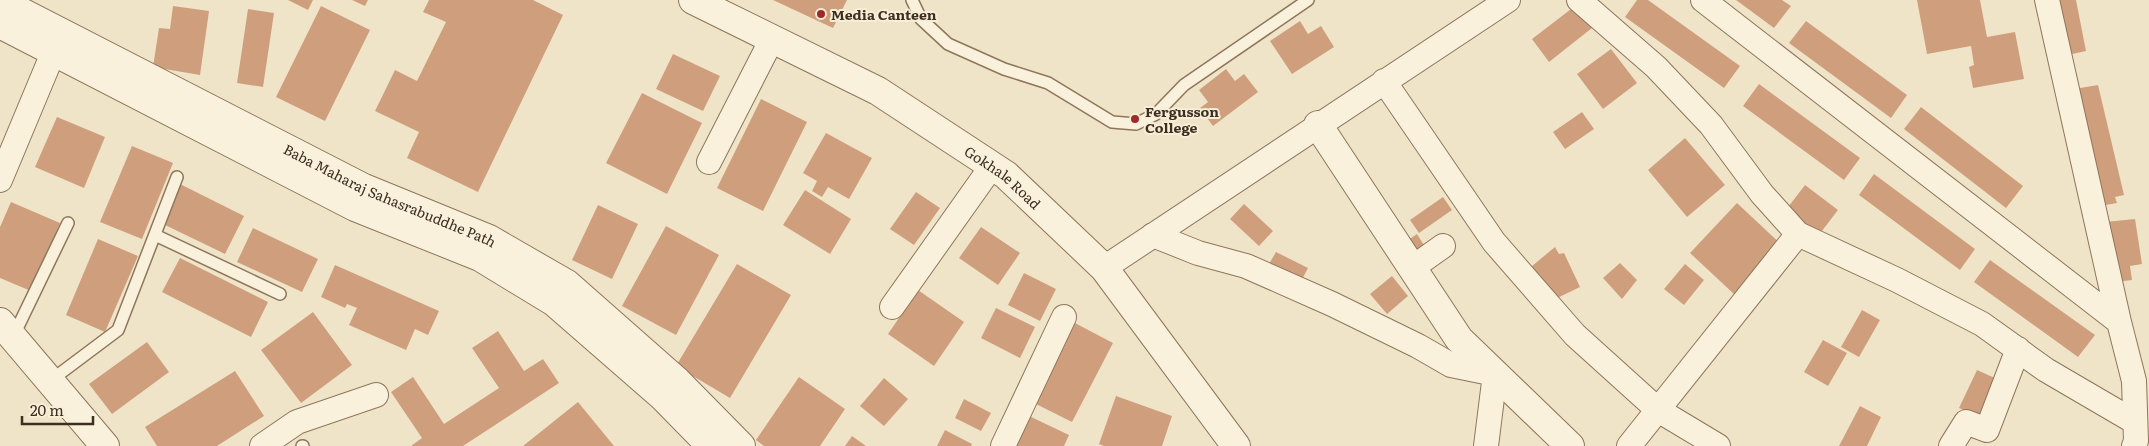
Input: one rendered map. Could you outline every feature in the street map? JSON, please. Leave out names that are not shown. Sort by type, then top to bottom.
[{"type":"street","name":"Gokhale Road","points":[[693,0],[878,92],[1006,175],[1104,268],[1236,446]]},
{"type":"street","points":[[1104,268],[1318,124],[1508,0]]},
{"type":"street","points":[[1579,0],[1656,67],[1699,112],[1711,125],[1762,194],[1798,234],[1897,280],[1973,320],[2046,370],[2135,422]]},
{"type":"street","points":[[1703,0],[2119,322]]},
{"type":"street","points":[[2047,0],[2134,381],[2136,441],[2134,446]]},
{"type":"street","name":"Baba Maharaj Sahasrabuddhe Path","points":[[0,1],[57,42],[355,207],[480,258],[546,297],[663,396],[725,443]]},
{"type":"street","name":"Baba Maharaj Sahasrabuddhe Path","points":[[0,24],[57,42]]},
{"type":"street","points":[[709,162],[772,39]]},
{"type":"street","points":[[0,180],[57,42]]},
{"type":"street","points":[[1384,81],[1494,242],[1575,335],[1658,410],[1718,446]]},
{"type":"street","points":[[1318,124],[1459,339],[1570,446]]},
{"type":"street","points":[[892,307],[992,166]]},
{"type":"street","points":[[1629,446],[1798,234]]},
{"type":"street","points":[[1153,235],[1198,253],[1246,266],[1332,304],[1451,364],[1495,374]]},
{"type":"street","points":[[1412,268],[1443,246]]},
{"type":"street","points":[[1003,446],[1064,317]]},
{"type":"street","points":[[7,330],[105,446]]},
{"type":"street","points":[[1952,446],[1966,422],[1987,430],[2018,350]]},
{"type":"street","points":[[1486,446],[1495,374]]},
{"type":"street","points":[[262,446],[297,422],[376,395]]},
{"type":"lane","points":[[912,0],[921,19],[948,44],[1004,69],[1048,83],[1112,122],[1136,124],[1156,114],[1184,85],[1308,0]]},
{"type":"lane","points":[[50,381],[118,330],[177,177]]},
{"type":"lane","points":[[7,330],[68,223]]},
{"type":"lane","points":[[155,235],[280,294]]},
{"type":"building","points":[[288,0],[313,0],[308,10]]},
{"type":"building","points":[[352,0],[368,0],[365,6]]},
{"type":"building","points":[[429,0],[533,0],[563,15],[478,192],[407,158],[419,132],[375,111],[395,70],[417,81],[446,22],[423,12]]},
{"type":"building","name":"Media Canteen","points":[[773,0],[847,0],[833,28]]},
{"type":"building","points":[[1637,0],[1648,0],[1740,66],[1724,88],[1625,17]]},
{"type":"building","points":[[1736,0],[1782,0],[1791,6],[1774,28]]},
{"type":"building","points":[[1917,0],[1980,0],[1987,37],[2015,32],[2024,79],[1973,88],[1969,67],[1974,65],[1971,46],[1927,54]]},
{"type":"building","points":[[2052,0],[2076,0],[2086,51],[2063,56]]},
{"type":"building","points":[[173,6],[209,11],[200,75],[153,67],[159,28],[170,29]]},
{"type":"building","points":[[321,6],[370,30],[325,121],[276,97]]},
{"type":"building","points":[[1575,6],[1592,28],[1549,62],[1532,39]]},
{"type":"building","points":[[248,9],[274,13],[263,87],[237,83]]},
{"type":"building","points":[[1300,21],[1308,34],[1321,26],[1334,47],[1292,74],[1270,41]]},
{"type":"building","points":[[1806,21],[1907,95],[1891,118],[1789,43]]},
{"type":"building","points":[[1611,49],[1637,83],[1603,109],[1577,74]]},
{"type":"building","points":[[673,54],[720,76],[703,111],[656,89]]},
{"type":"building","points":[[1226,69],[1235,81],[1244,74],[1258,92],[1213,126],[1200,108],[1208,102],[1199,90]]},
{"type":"building","points":[[1759,84],[1860,158],[1844,180],[1743,106]]},
{"type":"building","points":[[2098,85],[2124,195],[2115,197],[2117,203],[2100,206],[2074,89]]},
{"type":"building","points":[[642,93],[702,123],[667,194],[606,163]]},
{"type":"building","points":[[761,99],[807,122],[763,211],[717,188]]},
{"type":"building","points":[[1921,107],[2023,186],[2006,208],[1904,129]]},
{"type":"building","points":[[1582,112],[1594,129],[1565,149],[1553,132]]},
{"type":"building","points":[[57,117],[105,137],[84,188],[35,167]]},
{"type":"building","points":[[826,133],[872,158],[849,199],[828,187],[822,197],[812,191],[817,181],[803,173]]},
{"type":"building","points":[[1685,138],[1725,185],[1687,217],[1648,170]]},
{"type":"building","points":[[132,146],[173,163],[142,239],[100,222]]},
{"type":"building","points":[[1874,174],[1975,249],[1960,270],[1859,195]]},
{"type":"building","points":[[180,184],[244,216],[225,254],[161,223]]},
{"type":"building","points":[[1805,185],[1838,210],[1815,240],[1782,215]]},
{"type":"building","points":[[805,190],[851,219],[830,254],[783,225]]},
{"type":"building","points":[[916,192],[940,208],[914,245],[890,229]]},
{"type":"building","points":[[1443,197],[1452,210],[1419,233],[1410,220]]},
{"type":"building","points":[[11,202],[60,223],[31,291],[0,278],[0,227]]},
{"type":"building","points":[[1737,203],[1782,245],[1735,295],[1690,253]]},
{"type":"building","points":[[1244,204],[1273,231],[1259,246],[1230,219]]},
{"type":"building","points":[[598,205],[638,224],[612,279],[572,260]]},
{"type":"building","points":[[2135,219],[2142,264],[2130,266],[2132,280],[2116,282],[2105,222]]},
{"type":"building","points":[[666,226],[719,255],[676,335],[622,306]]},
{"type":"building","points":[[981,227],[1020,253],[998,285],[959,258]]},
{"type":"building","points":[[253,228],[318,259],[302,292],[237,262]]},
{"type":"building","points":[[1417,234],[1427,250],[1410,261],[1401,245]]},
{"type":"building","points":[[98,239],[138,256],[105,332],[66,315]]},
{"type":"building","points":[[1555,247],[1559,254],[1564,253],[1580,287],[1551,301],[1526,271]]},
{"type":"building","points":[[1276,252],[1308,268],[1299,285],[1266,269]]},
{"type":"building","points":[[180,258],[268,302],[251,337],[162,292]]},
{"type":"building","points":[[1990,260],[2095,335],[2078,357],[1974,282]]},
{"type":"building","points":[[1620,263],[1637,280],[1622,299],[1603,278]]},
{"type":"building","points":[[737,264],[791,295],[730,398],[676,366]]},
{"type":"building","points":[[1685,264],[1704,280],[1684,305],[1664,289]]},
{"type":"building","points":[[335,265],[439,311],[428,335],[415,329],[406,350],[349,325],[357,308],[347,304],[345,308],[321,297]]},
{"type":"building","points":[[1024,273],[1056,289],[1040,321],[1008,305]]},
{"type":"building","points":[[1392,276],[1408,296],[1387,314],[1370,294]]},
{"type":"building","points":[[918,290],[964,322],[934,366],[888,334]]},
{"type":"building","points":[[996,308],[1035,327],[1020,358],[981,338]]},
{"type":"building","points":[[1862,310],[1880,320],[1859,357],[1841,347]]},
{"type":"building","points":[[313,312],[352,365],[301,403],[261,350]]},
{"type":"building","points":[[1073,322],[1113,343],[1072,422],[1032,402]]},
{"type":"building","points":[[498,331],[524,371],[543,359],[559,383],[463,446],[411,446],[422,438],[391,392],[413,377],[444,424],[499,388],[472,348]]},
{"type":"building","points":[[1823,340],[1847,353],[1828,386],[1804,372]]},
{"type":"building","points":[[147,342],[169,372],[112,414],[89,384]]},
{"type":"building","points":[[1977,370],[1997,379],[1980,417],[1959,408]]},
{"type":"building","points":[[235,371],[264,416],[217,446],[157,446],[145,427]]},
{"type":"building","points":[[799,377],[845,409],[820,446],[764,446],[756,440]]},
{"type":"building","points":[[884,378],[908,399],[884,426],[860,406]]},
{"type":"building","points":[[1116,396],[1172,416],[1162,446],[1104,446],[1099,444]]},
{"type":"building","points":[[964,399],[991,413],[981,431],[955,418]]},
{"type":"building","points":[[578,402],[614,446],[523,446]]},
{"type":"building","points":[[1860,406],[1881,417],[1867,446],[1839,446]]},
{"type":"building","points":[[1029,416],[1069,435],[1064,446],[1014,446]]},
{"type":"building","points":[[945,430],[972,444],[971,446],[937,446]]},
{"type":"building","points":[[852,436],[866,446],[845,446]]},
{"type":"place","name":"Media Canteen","points":[[821,14]]},
{"type":"place","name":"Fergusson College","points":[[1135,119]]}]
